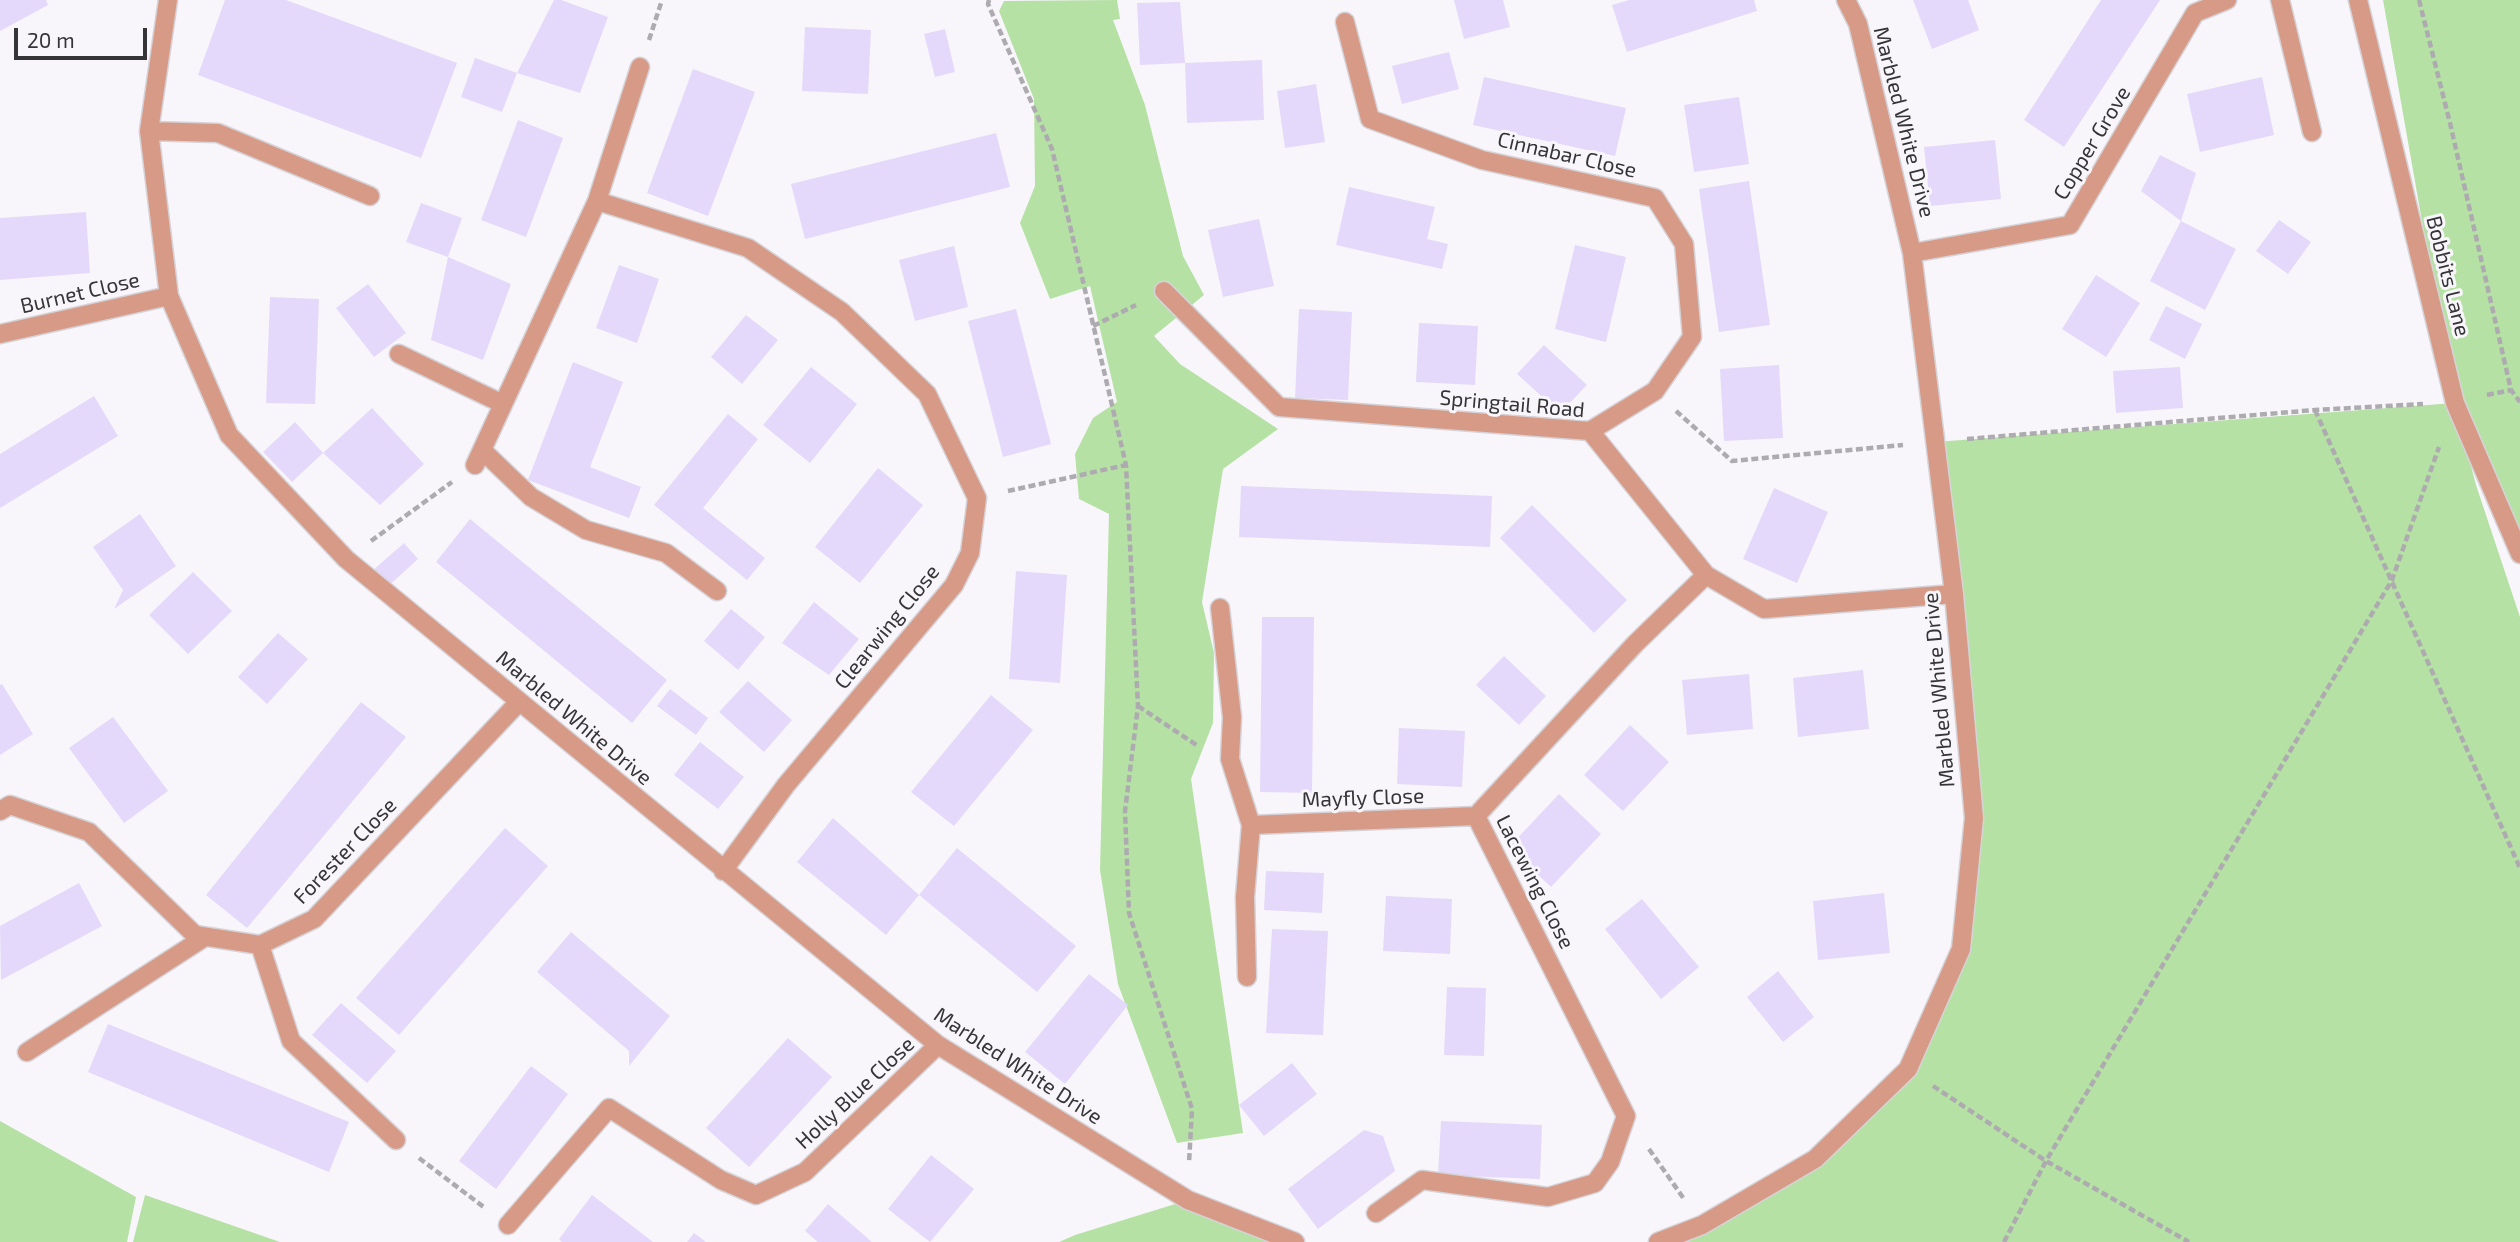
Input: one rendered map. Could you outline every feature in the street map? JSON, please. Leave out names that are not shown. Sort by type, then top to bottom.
[{"type":"street","name":"Marbled White Drive","points":[[169,0],[149,131],[169,296],[229,435],[346,559],[938,1045],[1188,1200],[1295,1242]]},
{"type":"street","name":"Marbled White Drive","points":[[1658,1242],[1702,1225],[1815,1159],[1908,1069],[1961,949],[1974,818],[1954,594],[1912,253],[1857,24],[1846,0]]},
{"type":"street","name":"Copper Grove","points":[[1912,253],[2070,226],[2195,13],[2227,0]]},
{"type":"street","points":[[2280,0],[2312,132]]},
{"type":"street","name":"Bobbits Lane","points":[[2358,0],[2455,403],[2520,554]]},
{"type":"street","name":"Cinnabar Close","points":[[1345,22],[1370,119],[1482,160],[1655,198],[1684,244],[1692,337],[1655,391],[1590,431]]},
{"type":"street","points":[[640,67],[597,201],[478,457],[531,497],[586,530],[666,553],[717,591]]},
{"type":"street","points":[[149,131],[218,133],[370,196]]},
{"type":"street","points":[[597,201],[748,248],[842,312],[927,394],[977,498]]},
{"type":"street","name":"Springtail Road","points":[[1164,291],[1279,407],[1590,431],[1706,575],[1764,609],[1954,594]]},
{"type":"street","name":"Burnet Close","points":[[0,334],[169,296]]},
{"type":"street","points":[[399,354],[503,404]]},
{"type":"street","name":"Clearwing Close","points":[[723,871],[786,785],[954,585],[970,553],[977,498]]},
{"type":"street","name":"Lacewing Close","points":[[1626,1116],[1476,816],[1635,645],[1706,575]]},
{"type":"street","points":[[1220,608],[1232,717],[1230,759],[1251,825],[1245,897],[1247,976]]},
{"type":"street","name":"Forester Close","points":[[260,945],[314,919],[519,702]]},
{"type":"street","points":[[0,811],[10,805],[89,832],[195,935],[260,945],[291,1041],[396,1140]]},
{"type":"street","name":"Mayfly Close","points":[[1251,825],[1476,816]]},
{"type":"street","points":[[27,1052],[205,937]]},
{"type":"street","name":"Holly Blue Close","points":[[508,1226],[609,1108],[721,1180],[756,1195],[805,1172],[938,1045]]},
{"type":"street","points":[[1376,1213],[1422,1180],[1548,1197],[1595,1184],[1611,1162],[1626,1116]]},
{"type":"path","points":[[640,67],[662,0]]},
{"type":"path","points":[[989,0],[988,4],[1052,149],[1126,465],[1138,706],[1125,811],[1129,913],[1192,1109],[1188,1200]]},
{"type":"path","points":[[2420,0],[2511,390],[2520,402]]},
{"type":"path","points":[[1093,326],[1164,291]]},
{"type":"path","points":[[1655,391],[1732,461],[2315,410],[2455,403],[2392,580],[2046,1161],[2004,1242]]},
{"type":"path","points":[[2315,410],[2520,868]]},
{"type":"path","points":[[346,559],[478,457]]},
{"type":"path","points":[[977,498],[1126,465]]},
{"type":"path","points":[[1908,1069],[2046,1161],[2189,1242]]},
{"type":"path","points":[[1626,1116],[1702,1225]]},
{"type":"path","points":[[396,1140],[508,1226]]},
{"type":"green space","points":[[1117,0],[1120,19],[1113,20],[1145,105],[1183,256],[1204,295],[1154,336],[1180,364],[1278,429],[1223,469],[1202,602],[1214,653],[1213,723],[1191,779],[1243,1133],[1177,1143],[1118,984],[1100,870],[1109,514],[1079,499],[1075,454],[1093,418],[1117,402],[1090,286],[1050,299],[1020,223],[1035,186],[1034,99],[999,11],[1004,1]]},
{"type":"green space","points":[[2383,0],[2520,0],[2520,546],[2456,409],[2476,485],[2520,617],[2520,1242],[1658,1242],[1815,1159],[1908,1069],[1961,949],[1974,818],[1935,442],[2454,403]]},
{"type":"green space","points":[[0,1121],[136,1197],[127,1242],[0,1242]]},
{"type":"green space","points":[[145,1195],[280,1242],[133,1242]]},
{"type":"green space","points":[[1188,1200],[1295,1242],[1059,1242],[1075,1235]]},
{"type":"building","points":[[0,0],[46,0],[48,5],[0,31]]},
{"type":"building","points":[[225,0],[286,0],[457,63],[421,158],[198,75]]},
{"type":"building","points":[[554,0],[561,0],[608,17],[580,93],[517,73]]},
{"type":"building","points":[[1454,0],[1503,0],[1510,27],[1464,39]]},
{"type":"building","points":[[1629,0],[1754,0],[1757,11],[1627,52],[1612,5]]},
{"type":"building","points":[[1913,0],[1968,0],[1979,30],[1932,49]]},
{"type":"building","points":[[2101,0],[2160,0],[2064,147],[2024,120]]},
{"type":"building","points":[[1180,2],[1185,63],[1140,65],[1137,3]]},
{"type":"building","points":[[805,27],[871,30],[868,94],[802,91]]},
{"type":"building","points":[[945,29],[955,72],[935,77],[924,34]]},
{"type":"building","points":[[1449,52],[1459,89],[1402,104],[1392,66]]},
{"type":"building","points":[[475,58],[517,73],[502,112],[461,97]]},
{"type":"building","points":[[1262,60],[1264,120],[1187,123],[1185,63]]},
{"type":"building","points":[[693,69],[755,92],[708,216],[647,193]]},
{"type":"building","points":[[1484,77],[1626,108],[1615,156],[1473,125]]},
{"type":"building","points":[[2262,77],[2274,135],[2200,152],[2187,94]]},
{"type":"building","points":[[1316,84],[1325,142],[1285,148],[1277,91]]},
{"type":"building","points":[[1739,97],[1749,164],[1694,172],[1684,105]]},
{"type":"building","points":[[518,120],[563,138],[526,237],[481,220]]},
{"type":"building","points":[[996,133],[1010,187],[805,239],[791,184]]},
{"type":"building","points":[[1995,140],[2001,199],[1930,206],[1924,147]]},
{"type":"building","points":[[2160,155],[2196,173],[2181,221],[2141,191]]},
{"type":"building","points":[[1749,181],[1770,325],[1719,332],[1699,189]]},
{"type":"building","points":[[1349,187],[1435,207],[1427,239],[1448,244],[1442,269],[1336,245]]},
{"type":"building","points":[[421,203],[462,218],[448,257],[406,242]]},
{"type":"building","points":[[86,212],[90,273],[0,280],[0,218]]},
{"type":"building","points":[[1259,219],[1274,286],[1223,297],[1208,230]]},
{"type":"building","points":[[2279,220],[2311,242],[2288,274],[2256,251]]},
{"type":"building","points":[[2181,221],[2236,249],[2205,310],[2150,281]]},
{"type":"building","points":[[1575,245],[1626,257],[1606,342],[1555,329]]},
{"type":"building","points":[[954,246],[968,307],[915,321],[899,260]]},
{"type":"building","points":[[448,257],[511,284],[483,360],[431,340]]},
{"type":"building","points":[[619,265],[659,279],[637,343],[596,328]]},
{"type":"building","points":[[2096,275],[2140,303],[2106,357],[2062,329]]},
{"type":"building","points":[[368,284],[406,333],[374,357],[336,308]]},
{"type":"building","points":[[270,297],[319,299],[315,404],[266,403]]},
{"type":"building","points":[[2166,306],[2202,324],[2185,359],[2149,340]]},
{"type":"building","points":[[1016,309],[1051,444],[1003,457],[968,321]]},
{"type":"building","points":[[1299,309],[1352,312],[1348,400],[1295,398]]},
{"type":"building","points":[[746,315],[778,340],[742,384],[711,357]]},
{"type":"building","points":[[1419,323],[1478,326],[1475,385],[1416,382]]},
{"type":"building","points":[[1544,345],[1587,385],[1560,413],[1517,374]]},
{"type":"building","points":[[573,362],[623,382],[590,467],[641,487],[629,518],[528,480]]},
{"type":"building","points":[[1779,365],[1783,438],[1724,441],[1720,369]]},
{"type":"building","points":[[811,367],[857,404],[810,463],[763,425]]},
{"type":"building","points":[[2180,367],[2183,408],[2116,413],[2113,371]]},
{"type":"building","points":[[94,396],[118,436],[0,508],[0,454]]},
{"type":"building","points":[[372,408],[424,464],[380,505],[323,453]]},
{"type":"building","points":[[728,414],[758,439],[703,508],[765,558],[747,580],[654,505]]},
{"type":"building","points":[[295,422],[323,453],[292,482],[263,452]]},
{"type":"building","points":[[878,468],[923,505],[860,583],[815,547]]},
{"type":"building","points":[[1241,486],[1492,496],[1490,547],[1239,537]]},
{"type":"building","points":[[1774,488],[1828,512],[1797,583],[1743,559]]},
{"type":"building","points":[[1532,505],[1627,600],[1594,633],[1500,538]]},
{"type":"building","points":[[140,514],[176,566],[114,609],[123,590],[93,547]]},
{"type":"building","points":[[470,519],[667,680],[632,723],[436,562]]},
{"type":"building","points":[[404,543],[418,559],[385,589],[371,572]]},
{"type":"building","points":[[1016,571],[1067,575],[1060,683],[1009,679]]},
{"type":"building","points":[[193,572],[232,611],[188,654],[149,615]]},
{"type":"building","points":[[814,602],[859,639],[829,675],[782,643]]},
{"type":"building","points":[[731,609],[765,637],[738,670],[704,641]]},
{"type":"building","points":[[1262,617],[1314,617],[1312,793],[1260,792]]},
{"type":"building","points":[[278,633],[308,659],[267,704],[238,677]]},
{"type":"building","points":[[1504,656],[1546,696],[1519,725],[1476,685]]},
{"type":"building","points":[[1863,670],[1869,729],[1798,737],[1793,678]]},
{"type":"building","points":[[1749,674],[1753,729],[1687,735],[1682,680]]},
{"type":"building","points":[[748,681],[792,720],[764,752],[719,712]]},
{"type":"building","points":[[2,684],[33,734],[0,755],[0,685]]},
{"type":"building","points":[[670,689],[708,718],[696,735],[657,706]]},
{"type":"building","points":[[991,695],[1033,730],[954,826],[911,792]]},
{"type":"building","points":[[361,702],[406,737],[247,928],[206,895]]},
{"type":"building","points":[[113,717],[168,791],[124,823],[69,748]]},
{"type":"building","points":[[1630,725],[1669,762],[1623,811],[1584,775]]},
{"type":"building","points":[[1399,728],[1465,731],[1462,787],[1397,784]]},
{"type":"building","points":[[700,742],[744,777],[718,809],[674,775]]},
{"type":"building","points":[[1559,794],[1601,834],[1551,887],[1509,847]]},
{"type":"building","points":[[833,818],[919,895],[886,935],[797,862]]},
{"type":"building","points":[[505,828],[548,866],[399,1035],[356,998]]},
{"type":"building","points":[[957,848],[1076,946],[1037,992],[919,895]]},
{"type":"building","points":[[1266,871],[1324,873],[1322,913],[1264,910]]},
{"type":"building","points":[[79,883],[102,926],[1,980],[0,926]]},
{"type":"building","points":[[1884,893],[1890,953],[1818,960],[1813,901]]},
{"type":"building","points":[[1386,896],[1452,899],[1450,954],[1383,951]]},
{"type":"building","points":[[1642,899],[1699,967],[1661,999],[1605,929]]},
{"type":"building","points":[[1272,929],[1328,931],[1323,1035],[1266,1033]]},
{"type":"building","points":[[571,932],[670,1016],[629,1066],[629,1051],[537,972]]},
{"type":"building","points":[[1778,971],[1814,1017],[1783,1042],[1747,997]]},
{"type":"building","points":[[1089,974],[1128,1005],[1065,1084],[1025,1052]]},
{"type":"building","points":[[1447,987],[1486,988],[1484,1056],[1444,1055]]},
{"type":"building","points":[[341,1003],[396,1051],[367,1083],[312,1035]]},
{"type":"building","points":[[108,1024],[349,1122],[329,1172],[88,1072]]},
{"type":"building","points":[[788,1038],[832,1077],[749,1167],[706,1128]]},
{"type":"building","points":[[1292,1063],[1317,1094],[1264,1136],[1239,1105]]},
{"type":"building","points":[[531,1066],[568,1094],[496,1189],[459,1161]]},
{"type":"building","points":[[1441,1121],[1542,1125],[1540,1179],[1438,1175]]},
{"type":"building","points":[[1364,1130],[1383,1136],[1395,1171],[1318,1229],[1288,1189]]},
{"type":"building","points":[[931,1155],[974,1189],[930,1242],[888,1209]]},
{"type":"building","points":[[592,1195],[653,1242],[562,1242],[559,1239]]},
{"type":"building","points":[[828,1204],[872,1242],[818,1242],[805,1231]]},
{"type":"building","points":[[694,1233],[706,1242],[687,1242]]}]
